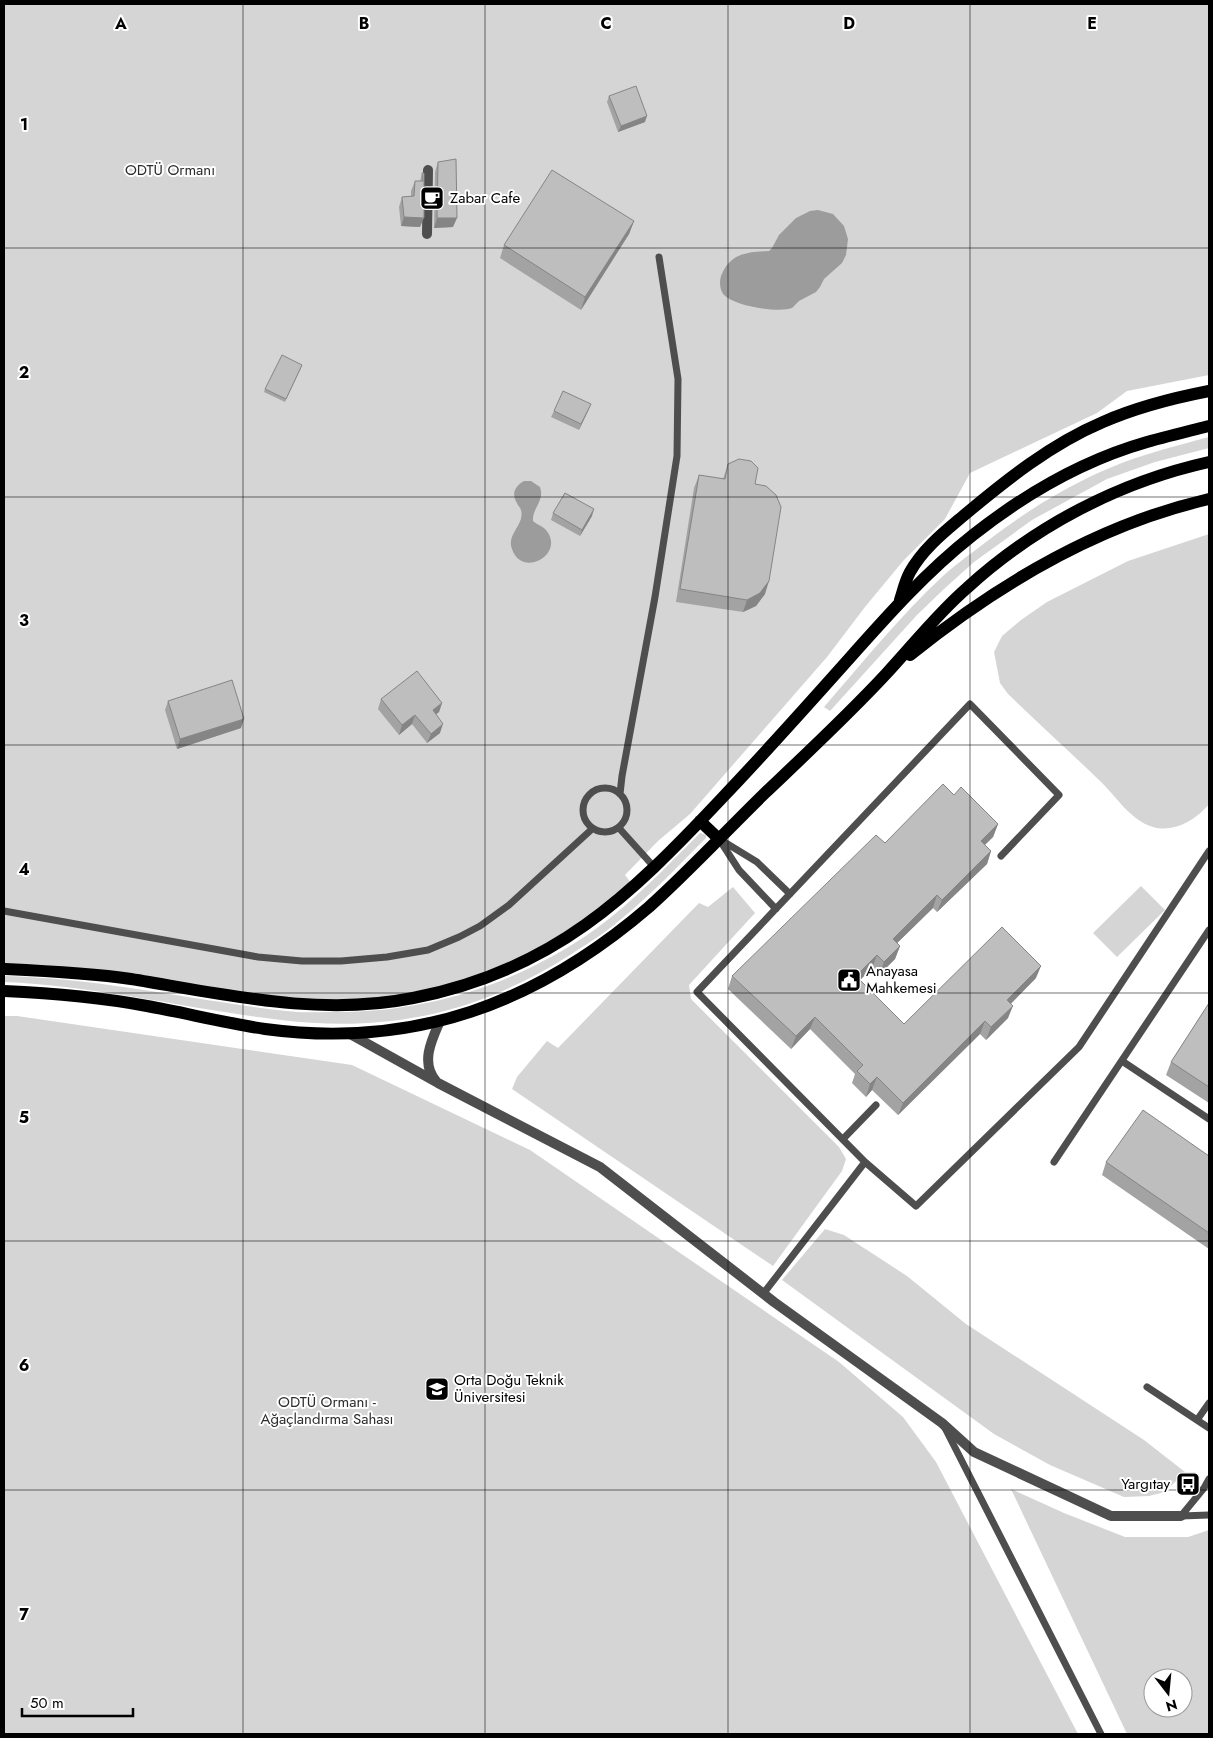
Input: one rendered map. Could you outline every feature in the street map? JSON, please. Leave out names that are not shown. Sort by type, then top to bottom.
[{"type":"main road","points":[[899,603],[910,573],[934,542],[979,503],[1030,463],[1063,441],[1104,422],[1178,397],[1209,391]]},
{"type":"main road","points":[[4,969],[84,974],[302,1005],[343,1006],[390,1002],[459,987],[497,975],[524,963],[594,920],[614,905],[655,868],[700,822],[899,603],[974,534],[1041,488],[1076,470],[1145,442],[1209,426]]},
{"type":"main road","points":[[4,991],[111,1000],[265,1029],[350,1034],[378,1032],[440,1021],[491,1006],[525,990],[591,951],[635,920],[887,673],[931,623],[967,588],[999,561],[1034,536],[1067,516],[1128,486],[1209,462]]},
{"type":"main road","points":[[887,673],[964,616],[1030,572],[1122,527],[1161,512],[1209,499]]},
{"type":"main road","points":[[700,822],[719,839]]},
{"type":"street","points":[[427,234],[428,170]]},
{"type":"street","points":[[438,1083],[431,1076],[428,1057],[440,1021]]},
{"type":"street","points":[[350,1034],[438,1083],[600,1167],[763,1294],[942,1423],[974,1452],[1111,1516],[1181,1516]]},
{"type":"lane","points":[[618,792],[655,597],[677,456],[678,379],[660,257]]},
{"type":"lane","points":[[1001,856],[1059,795],[970,704],[698,992],[866,1162],[916,1206],[1079,1047],[1209,851]]},
{"type":"lane","points":[[606,788],[618,792],[625,800],[628,814],[620,828],[606,833],[592,829],[586,823],[583,807],[586,799],[596,789],[606,788]]},
{"type":"lane","points":[[620,828],[655,868]]},
{"type":"lane","points":[[4,910],[258,957],[321,961],[387,957],[428,950],[480,926],[510,905],[592,829]]},
{"type":"lane","points":[[719,839],[757,862],[790,894]]},
{"type":"lane","points":[[719,839],[738,870],[776,909]]},
{"type":"lane","points":[[1054,1162],[1209,930]]},
{"type":"lane","points":[[1122,1061],[1209,1119]]},
{"type":"lane","points":[[843,1139],[876,1104]]},
{"type":"lane","points":[[763,1294],[866,1162]]},
{"type":"lane","points":[[1147,1387],[1209,1428]]},
{"type":"lane","points":[[1197,1420],[1209,1403]]},
{"type":"lane","points":[[942,1423],[1101,1734]]},
{"type":"lane","points":[[1181,1516],[1209,1479]]},
{"type":"lane","points":[[1181,1516],[1209,1515]]},
{"type":"green space","name":"ODTÜ Ormanı","points":[[4,4],[1209,4],[1209,375],[1127,391],[1097,413],[970,473],[945,519],[903,561],[827,657],[690,814],[658,841],[625,875],[634,887],[497,975],[343,1006],[4,969]]},
{"type":"green space","points":[[1209,437],[1209,448],[1155,462],[1107,479],[1032,520],[974,562],[917,615],[830,711],[824,707],[912,607],[944,575],[1006,527],[1057,494],[1093,475],[1160,450]]},
{"type":"green space","points":[[1209,534],[1209,804],[1198,815],[1177,827],[1153,827],[1145,824],[1130,813],[1099,780],[1008,694],[1000,683],[994,652],[1002,636],[1047,602],[1128,561]]},
{"type":"green space","points":[[700,833],[706,835],[706,838],[643,901],[596,938],[536,975],[502,991],[432,1014],[358,1023],[320,1023],[281,1020],[73,988],[4,982],[4,976],[75,981],[297,1012],[367,1011],[437,1001],[504,979],[536,965],[567,948],[597,928],[624,906]]},
{"type":"green space","points":[[1141,886],[1165,910],[1117,957],[1093,933]]},
{"type":"green space","points":[[733,887],[755,913],[689,985],[691,999],[839,1147],[846,1159],[842,1171],[773,1266],[512,1089],[517,1077],[547,1041],[558,1048],[699,903],[708,907]]},
{"type":"green space","name":"ODTÜ Ormanı - Ağaçlandırma Sahası","points":[[4,1016],[17,1016],[352,1065],[530,1150],[839,1362],[903,1417],[936,1462],[1078,1734],[4,1734]]},
{"type":"green space","points":[[825,1229],[844,1235],[907,1276],[966,1324],[1144,1440],[1185,1472],[1165,1492],[1149,1496],[1124,1497],[1050,1465],[994,1434],[782,1280]]},
{"type":"green space","points":[[1011,1489],[1064,1513],[1125,1537],[1188,1537],[1209,1530],[1209,1734],[1127,1734]]},
{"type":"shaded area","points":[[818,210],[833,214],[844,226],[848,239],[846,255],[842,263],[824,279],[816,292],[799,301],[792,308],[777,310],[756,308],[729,299],[724,295],[720,279],[725,268],[734,258],[747,253],[769,251],[779,235],[796,218],[810,211]]},
{"type":"shaded area","points":[[524,481],[531,481],[540,487],[541,496],[534,512],[533,521],[546,530],[551,539],[551,547],[547,554],[540,560],[532,562],[524,562],[517,558],[511,544],[511,539],[522,515],[514,493],[518,485]]},
{"type":"building","points":[[636,86],[647,116],[621,126],[609,96]]},
{"type":"building","points":[[456,159],[457,218],[437,218],[438,162]]},
{"type":"building","points":[[552,170],[634,221],[585,297],[504,245]]},
{"type":"building","points":[[422,173],[424,173],[424,218],[404,217],[402,197],[414,196],[415,181],[423,181]]},
{"type":"building","points":[[282,355],[302,365],[286,399],[265,389]]},
{"type":"building","points":[[563,391],[591,404],[581,424],[554,411]]},
{"type":"building","points":[[739,459],[751,461],[758,468],[755,484],[766,486],[776,495],[781,507],[769,581],[760,593],[747,600],[680,589],[699,475],[725,479],[728,464]]},
{"type":"building","points":[[565,493],[594,509],[582,530],[553,513]]},
{"type":"building","points":[[417,671],[442,703],[433,710],[443,724],[431,734],[415,715],[402,725],[381,699]]},
{"type":"building","points":[[232,680],[244,719],[180,739],[168,701]]},
{"type":"building","points":[[943,784],[954,795],[961,787],[998,824],[981,841],[991,851],[942,900],[937,895],[893,939],[900,946],[884,962],[877,955],[856,976],[904,1024],[1002,927],[1041,966],[1007,1000],[1013,1006],[991,1027],[985,1021],[903,1103],[877,1077],[870,1084],[857,1071],[863,1065],[815,1017],[796,1036],[732,976],[876,835],[885,843]]},
{"type":"building","points":[[1209,1003],[1209,1087],[1171,1062]]},
{"type":"building","points":[[1143,1110],[1209,1156],[1209,1233],[1106,1162]]},
{"type":"place","name":"Zabar Cafe","points":[[432,198]]},
{"type":"place","name":"Anayasa Mahkemesi","points":[[849,980]]},
{"type":"place","name":"Orta Doğu Teknik Üniversitesi","points":[[437,1389]]},
{"type":"place","name":"Yargıtay","points":[[1188,1484]]}]
